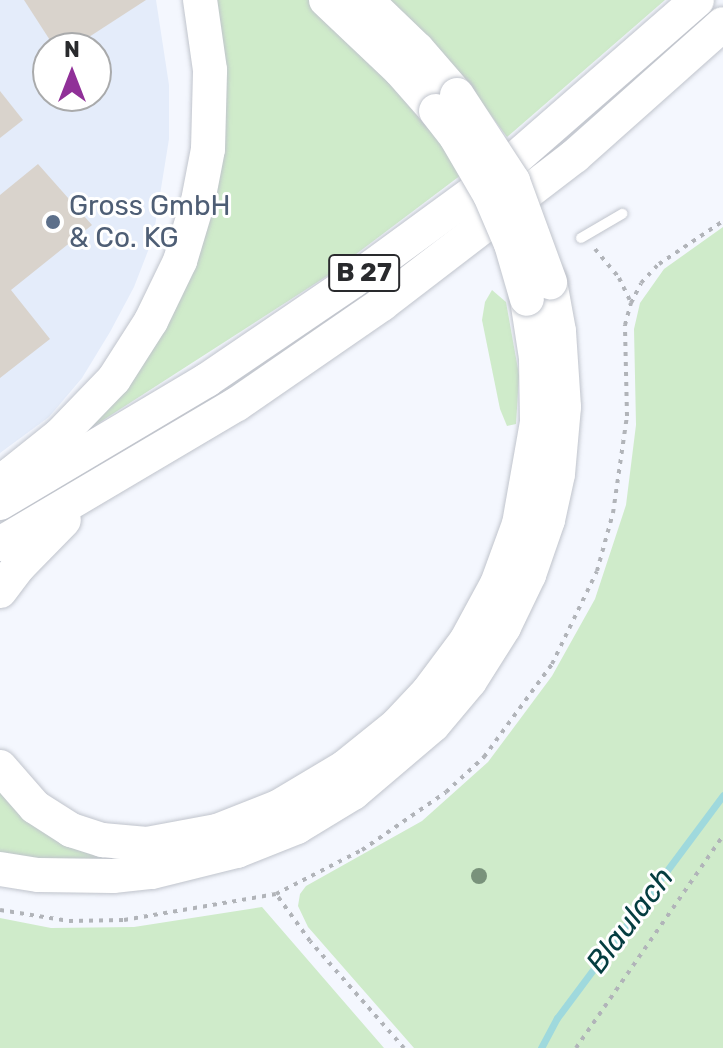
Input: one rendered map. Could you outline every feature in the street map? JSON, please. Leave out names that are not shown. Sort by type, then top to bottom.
[{"type":"highway","points":[[0,487],[10,475],[60,435],[114,379],[151,321],[180,261],[198,201],[208,149],[210,70],[200,0]]},
{"type":"highway","points":[[326,0],[400,70],[446,103]]},
{"type":"highway","points":[[0,869],[38,875],[113,876],[176,867],[237,851],[297,827],[376,776],[433,725],[470,681],[504,627],[529,575],[548,520],[558,474],[564,407],[559,331],[538,290],[513,181],[446,103],[417,49],[366,0]]},
{"type":"highway","name":"B 27","points":[[0,503],[207,380],[385,258],[492,179],[697,0]]},
{"type":"highway","name":"B 27","points":[[0,544],[86,496],[237,404],[450,255],[596,137],[723,24]]},
{"type":"highway","points":[[0,767],[35,807],[71,830],[102,840],[147,844],[182,840],[249,820],[312,789],[373,746],[448,667],[480,617],[509,555],[527,492],[537,422],[538,290]]},
{"type":"highway","points":[[0,591],[19,566],[86,496]]},
{"type":"lane","points":[[581,238],[622,214]]},
{"type":"path","points":[[576,1048],[723,836]]},
{"type":"path","points":[[0,910],[69,921],[124,920],[276,894]]},
{"type":"shaded area","points":[[0,0],[156,0],[169,85],[169,139],[153,238],[134,287],[110,332],[82,378],[49,417],[0,453]]},
{"type":"green space","points":[[210,0],[310,0],[348,35],[438,140],[461,175],[327,276],[80,435],[180,286]]},
{"type":"green space","points":[[384,0],[665,0],[507,137],[459,72]]},
{"type":"green space","points":[[723,227],[723,1048],[414,1048],[308,927],[298,906],[300,894],[306,886],[422,821],[488,762],[552,676],[595,599],[626,505],[636,425],[634,329],[640,303],[664,269]]},
{"type":"green space","points":[[492,290],[506,302],[519,375],[516,424],[507,426],[500,409],[482,320],[485,302]]},
{"type":"green space","points":[[0,789],[114,854],[115,863],[0,858]]},
{"type":"green space","points":[[262,907],[384,1048],[0,1048],[0,918],[51,928],[134,927]]},
{"type":"building","points":[[24,0],[146,0],[97,32],[45,32]]},
{"type":"building","points":[[0,91],[23,120],[0,138]]},
{"type":"building","points":[[38,164],[92,225],[11,290],[50,339],[0,378],[0,195]]},
{"type":"waterway","name":"Blaulach","points":[[541,1048],[557,1018],[723,795]]},
{"type":"place","name":"Gross GmbH & Co. KG","points":[[53,222]]}]
